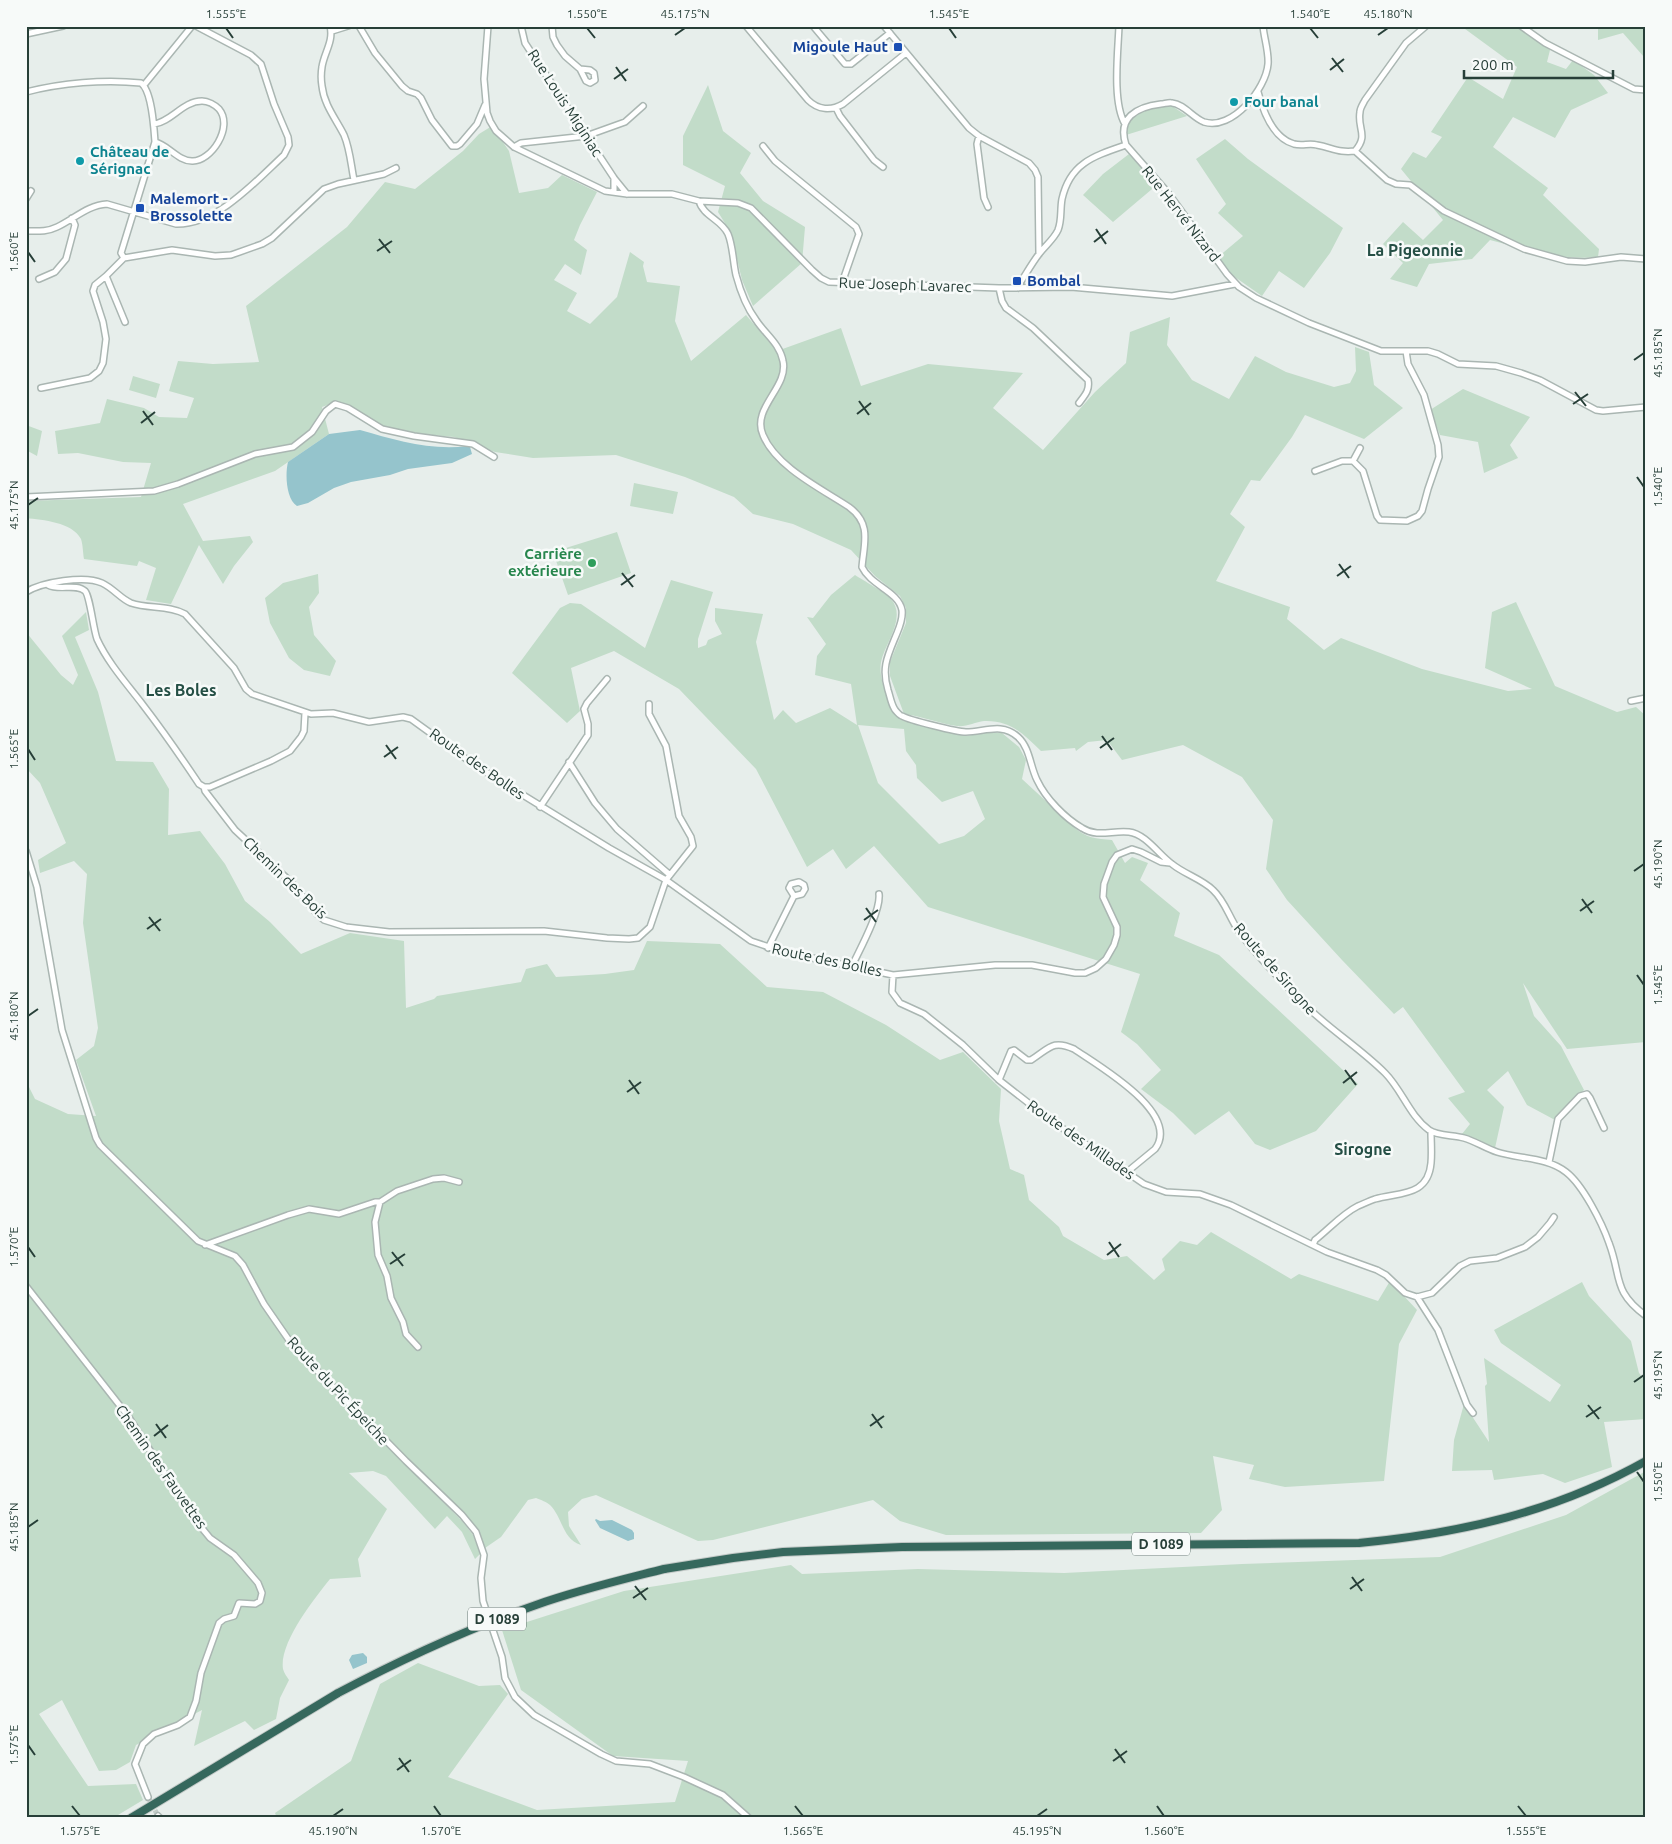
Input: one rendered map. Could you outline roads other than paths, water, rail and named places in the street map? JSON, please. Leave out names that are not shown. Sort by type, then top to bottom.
[{"type":"highway","name":"D 1089","points":[[130,1818],[338,1693],[424,1649],[538,1604],[596,1586],[664,1570],[733,1558],[783,1552],[902,1546],[1359,1543],[1407,1538],[1464,1529],[1547,1506],[1592,1488],[1646,1461]]},
{"type":"street","points":[[26,34],[63,26]]},
{"type":"street","points":[[144,85],[192,26]]},
{"type":"street","points":[[26,231],[47,231],[99,205],[107,204],[176,224],[194,222],[230,205],[284,156],[289,145],[288,137],[274,104],[261,64],[252,55],[196,26]]},
{"type":"street","points":[[348,26],[331,30],[322,68],[322,87],[326,103],[344,135],[354,180]]},
{"type":"street","points":[[359,26],[375,53],[402,86],[421,98],[432,120],[454,147],[460,144],[477,124],[485,104],[484,79],[488,26]]},
{"type":"street","name":"Rue Louis Miginiac","points":[[521,26],[526,43],[614,178],[627,194]]},
{"type":"street","points":[[552,26],[553,37],[557,45],[565,56],[580,69]]},
{"type":"street","points":[[746,26],[814,106],[826,109],[836,108],[906,53]]},
{"type":"street","points":[[813,26],[845,64],[851,64],[890,33]]},
{"type":"street","points":[[884,26],[969,128],[979,136],[1029,163],[1035,170],[1038,177],[1039,254]]},
{"type":"street","points":[[1119,26],[1117,101],[1125,124]]},
{"type":"street","points":[[1018,288],[1039,254],[1053,237],[1061,220],[1062,202],[1067,182],[1075,170],[1098,153],[1126,145],[1123,135],[1129,116],[1137,110],[1150,105],[1173,103],[1206,123],[1220,123],[1241,110],[1258,92],[1266,76],[1268,63],[1263,26]]},
{"type":"street","points":[[1258,92],[1269,121],[1286,141],[1296,145],[1315,144],[1344,152],[1355,151],[1361,144],[1363,137],[1360,110],[1365,100],[1406,43],[1426,26]]},
{"type":"street","points":[[1521,26],[1545,43],[1634,89],[1646,90]]},
{"type":"street","points":[[26,92],[52,85],[128,82],[141,83],[147,89],[154,124],[155,142],[121,253],[124,258]]},
{"type":"street","points":[[154,124],[160,123],[187,106],[203,101],[216,106],[225,120],[225,128],[219,141],[206,156],[196,161],[185,160],[162,144],[155,142]]},
{"type":"street","name":"Rue Joseph Lavarec","points":[[485,104],[490,122],[504,140],[514,148],[605,191],[627,194],[665,194],[699,200],[738,203],[751,208],[821,278],[830,282],[999,288],[1088,288],[1172,296],[1235,284]]},
{"type":"street","points":[[514,148],[521,143],[586,136],[625,122],[643,106]]},
{"type":"street","points":[[836,108],[874,160],[883,166]]},
{"type":"street","points":[[979,136],[977,144],[984,198],[988,207]]},
{"type":"street","name":"Rue Hervé Nizard","points":[[1126,145],[1170,194],[1235,284]]},
{"type":"street","points":[[763,146],[775,161],[856,227],[859,234],[842,283]]},
{"type":"street","points":[[1355,151],[1388,180],[1396,184],[1410,185],[1444,211],[1524,249],[1567,261],[1585,262],[1621,257],[1646,259]]},
{"type":"street","points":[[41,388],[90,378],[99,371],[103,363],[106,339],[103,322],[93,291],[95,285],[124,258],[172,250],[215,256],[231,255],[262,244],[272,238],[324,189],[384,174],[396,168]]},
{"type":"street","points":[[614,178],[614,192]]},
{"type":"street","points":[[26,199],[31,191]]},
{"type":"street","name":"Route de Sirogne","points":[[699,200],[702,208],[722,224],[729,235],[737,277],[744,297],[755,320],[779,350],[784,362],[779,383],[762,414],[761,429],[763,435],[784,462],[858,515],[865,532],[863,571],[868,579],[896,598],[902,609],[901,623],[885,662],[884,677],[894,709],[902,716],[957,731],[969,732],[988,728],[1004,729],[1014,733],[1023,742],[1036,778],[1043,791],[1064,814],[1082,829],[1093,834],[1128,832],[1139,835],[1170,863],[1209,886],[1220,897],[1240,933],[1296,997],[1312,1014],[1352,1044],[1386,1074],[1410,1110],[1431,1132]]},
{"type":"street","points":[[39,279],[55,272],[66,259],[75,225],[72,218]]},
{"type":"street","points":[[1040,238],[1053,237]]},
{"type":"street","points":[[106,276],[125,322]]},
{"type":"street","points":[[1235,284],[1272,306],[1337,334],[1381,350],[1428,351],[1458,364],[1496,366],[1540,380],[1596,410],[1646,407]]},
{"type":"street","points":[[999,288],[1006,308],[1033,328],[1088,380],[1089,386],[1086,394],[1078,403]]},
{"type":"street","points":[[1353,461],[1363,471],[1377,516],[1380,520],[1407,521],[1422,512],[1439,457],[1438,445],[1424,395],[1408,364],[1406,351]]},
{"type":"street","points":[[26,497],[154,491],[178,484],[254,454],[293,447],[312,432],[326,411],[335,404],[348,408],[382,429],[414,436],[473,444],[494,458]]},
{"type":"street","points":[[1353,461],[1360,448]]},
{"type":"street","points":[[1315,471],[1334,464],[1353,461]]},
{"type":"street","points":[[26,592],[71,579],[86,579],[101,582],[130,602],[176,609],[185,614],[234,668],[246,689],[252,694],[305,713],[301,737],[290,751],[263,765],[210,787],[204,787]]},
{"type":"street","name":"Chemin des Bois","points":[[48,585],[53,588],[77,588],[84,590],[88,595],[92,622],[103,651],[199,784],[204,787],[205,792],[235,830],[292,883],[317,914],[324,920],[346,927],[389,932],[544,932],[607,938],[638,938],[650,927],[668,878],[693,846],[691,837],[680,816],[666,746],[649,714],[649,704]]},
{"type":"street","points":[[540,807],[588,735],[588,724],[584,709],[607,680]]},
{"type":"street","points":[[1631,701],[1646,698]]},
{"type":"street","name":"Route des Bolles","points":[[305,713],[333,713],[369,722],[403,717],[411,719],[457,754],[540,807],[668,878],[751,941],[768,948],[893,975],[996,965],[1032,964],[1074,973],[1084,973],[1096,968],[1106,959],[1117,935],[1117,927],[1104,896],[1104,884],[1112,862],[1118,855],[1132,849],[1161,862],[1170,863]]},
{"type":"street","points":[[569,762],[595,802],[617,829],[668,878]]},
{"type":"street","name":"Route du Pic Épeiche","points":[[26,851],[37,887],[62,1030],[96,1138],[110,1156],[198,1240],[205,1245],[235,1256],[243,1265],[264,1304],[293,1346],[462,1515],[476,1532],[484,1555],[481,1578],[483,1601],[502,1657],[505,1678],[515,1697],[534,1715],[601,1754],[616,1761],[650,1764],[684,1777],[723,1795],[749,1818]]},
{"type":"street","points":[[852,966],[870,928],[880,899],[879,894]]},
{"type":"street","points":[[768,948],[794,896]]},
{"type":"street","name":"Route des Millades","points":[[893,975],[892,992],[900,1004],[924,1014],[939,1025],[999,1080],[1049,1118],[1144,1184],[1156,1190],[1166,1192],[1200,1194],[1231,1205],[1264,1220],[1301,1241],[1382,1272],[1405,1293],[1417,1298]]},
{"type":"street","points":[[999,1080],[1011,1051],[1018,1052],[1027,1060],[1031,1060],[1055,1044],[1064,1044],[1132,1089],[1154,1114],[1159,1128],[1159,1144],[1127,1172]]},
{"type":"street","points":[[1549,1162],[1558,1119],[1580,1096],[1587,1094],[1604,1128]]},
{"type":"street","points":[[1313,1245],[1316,1240],[1356,1207],[1376,1199],[1399,1196],[1413,1191],[1422,1185],[1428,1175],[1431,1164],[1431,1132],[1464,1138],[1496,1152],[1549,1162],[1569,1173],[1580,1187],[1610,1244],[1622,1292],[1633,1307],[1646,1316]]},
{"type":"street","points":[[205,1245],[309,1209],[340,1214],[380,1202],[397,1191],[433,1179],[444,1178],[459,1182]]},
{"type":"street","points":[[380,1202],[375,1222],[378,1255],[387,1276],[391,1298],[403,1322],[406,1334],[418,1347]]},
{"type":"street","points":[[1473,1413],[1467,1405],[1438,1330],[1417,1298],[1432,1293],[1460,1266],[1470,1261],[1497,1258],[1524,1247],[1538,1237],[1554,1217]]},
{"type":"street","name":"Chemin des Fauvettes","points":[[26,1286],[128,1416],[192,1516],[210,1538],[234,1556],[258,1583],[262,1593],[260,1601],[255,1604],[239,1603],[234,1616],[224,1619],[219,1623],[201,1673],[196,1701],[190,1717],[178,1725],[154,1734],[142,1744],[135,1764],[148,1797]]},
{"type":"water","points":[[360,430],[427,446],[468,446],[472,454],[452,463],[408,469],[390,475],[351,482],[334,488],[308,503],[297,506],[293,503],[287,479],[288,462],[329,434]]},
{"type":"water","points":[[596,1519],[600,1521],[612,1520],[632,1530],[634,1539],[628,1541],[600,1528]]},
{"type":"water","points":[[363,1653],[367,1657],[367,1663],[353,1669],[349,1660],[352,1655]]},
{"type":"tunnel","points":[[148,1797],[158,1816]]},
{"type":"place","name":"Migoule Haut","points":[[898,47]]},
{"type":"place","name":"Four banal","points":[[1234,102]]},
{"type":"place","name":"Château de Sérignac","points":[[80,161]]},
{"type":"place","name":"Malemort - Brossolette","points":[[140,208]]},
{"type":"place","name":"Bombal","points":[[1017,281]]},
{"type":"place","name":"Carrière extérieure","points":[[592,563]]},
{"type":"district","name":"La Pigeonnie","points":[[1415,250]]},
{"type":"district","name":"Les Boles","points":[[181,690]]},
{"type":"district","name":"Sirogne","points":[[1363,1149]]}]
